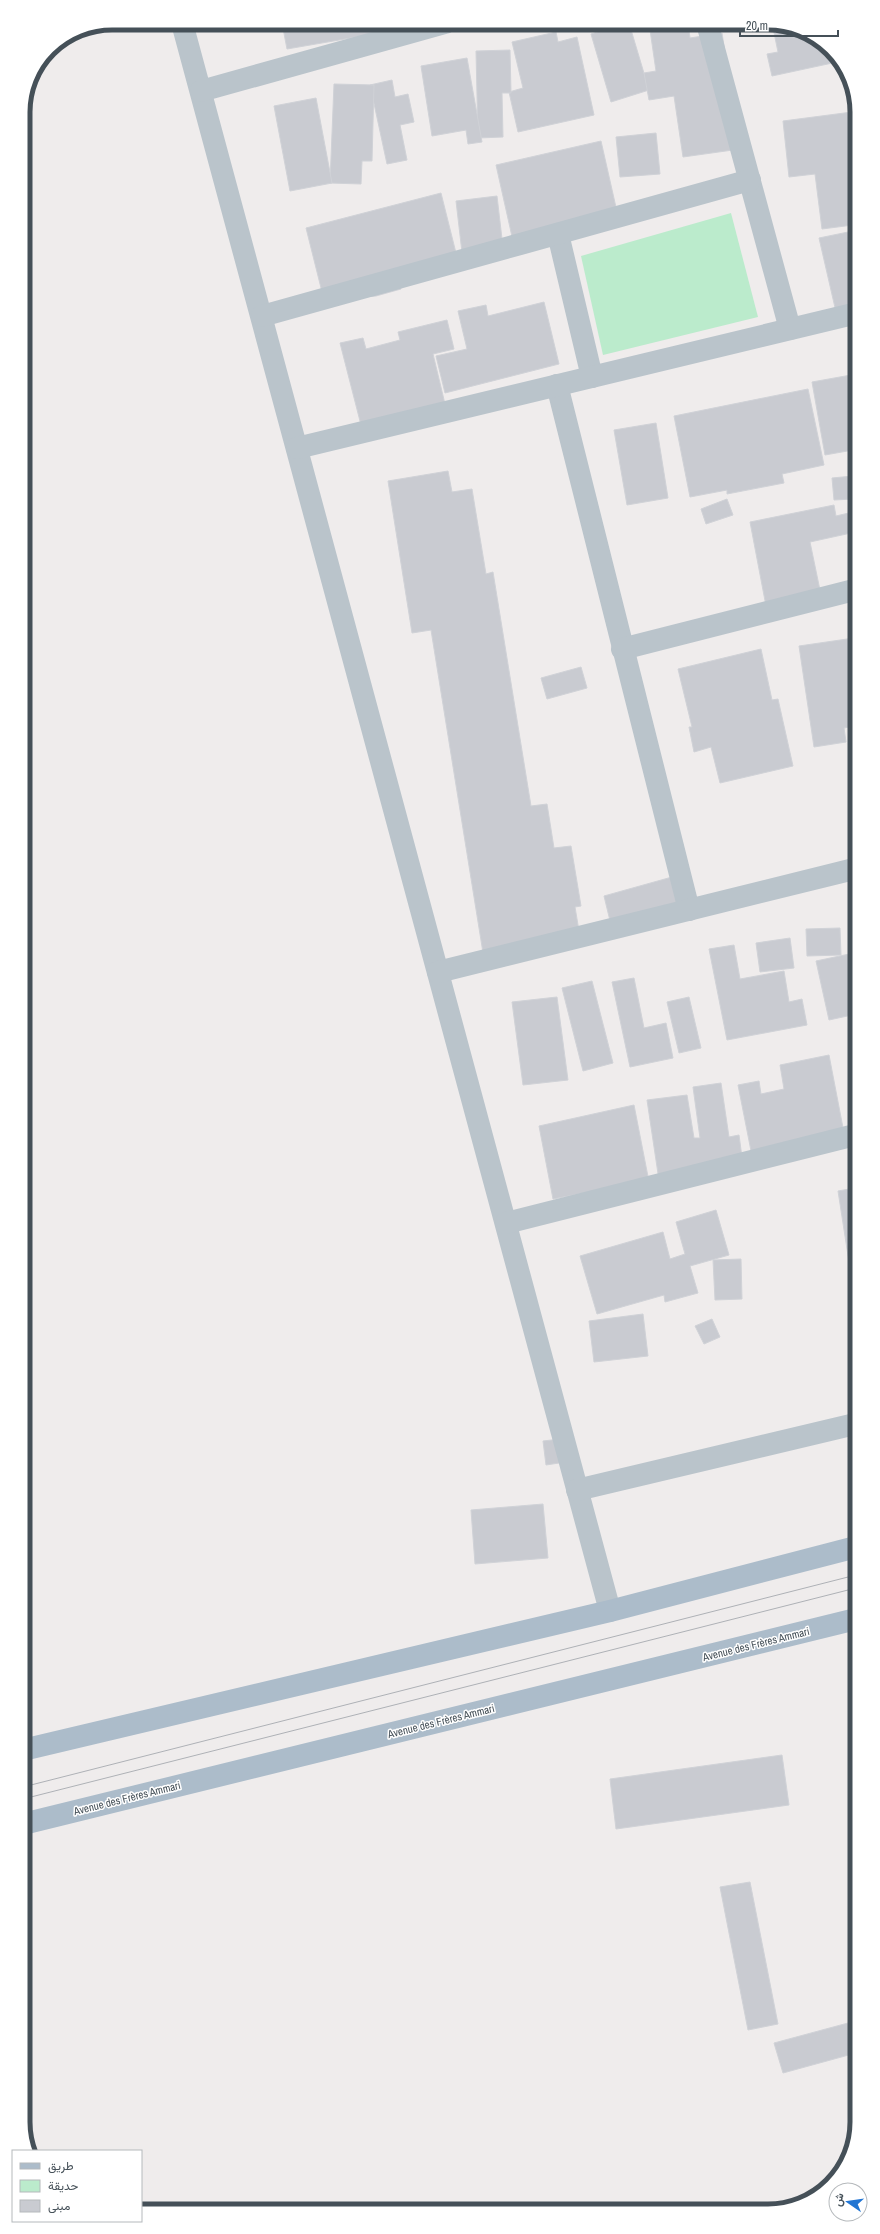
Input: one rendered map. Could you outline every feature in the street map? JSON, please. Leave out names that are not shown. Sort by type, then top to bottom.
[{"type":"main road","points":[[30,1748],[610,1611],[850,1549]]},
{"type":"main road","name":"Avenue des Frères Ammari","points":[[30,1822],[850,1620]]},
{"type":"street","points":[[184,30],[610,1611]]},
{"type":"street","points":[[201,91],[420,30]]},
{"type":"street","points":[[710,30],[790,329]]},
{"type":"street","points":[[262,316],[750,180]]},
{"type":"street","points":[[558,234],[592,377]]},
{"type":"street","points":[[297,448],[850,315]]},
{"type":"street","points":[[557,385],[622,649],[689,910]]},
{"type":"street","points":[[622,649],[850,591]]},
{"type":"street","points":[[438,972],[850,870]]},
{"type":"street","points":[[506,1223],[850,1136]]},
{"type":"street","points":[[577,1490],[850,1425]]},
{"type":"green space","points":[[731,213],[758,317],[603,355],[581,256]]},
{"type":"building","points":[[283,30],[397,30],[287,49]]},
{"type":"building","points":[[604,30],[631,30],[649,90],[611,102],[591,34]]},
{"type":"building","points":[[650,30],[689,30],[690,38],[722,33],[740,149],[683,157],[674,96],[649,100],[644,73],[656,71]]},
{"type":"building","points":[[773,30],[794,34],[804,38],[818,47],[834,63],[772,76],[767,54],[778,52]]},
{"type":"building","points":[[556,32],[558,42],[577,37],[594,115],[518,132],[509,92],[523,88],[512,42]]},
{"type":"building","points":[[510,50],[511,93],[502,93],[503,137],[478,138],[476,51]]},
{"type":"building","points":[[467,58],[482,142],[468,144],[466,130],[432,136],[421,66]]},
{"type":"building","points":[[392,80],[395,97],[408,94],[414,122],[400,125],[407,160],[387,164],[370,85]]},
{"type":"building","points":[[334,84],[374,85],[372,161],[362,161],[361,184],[330,183]]},
{"type":"building","points":[[316,98],[332,183],[290,191],[274,106]]},
{"type":"building","points":[[850,112],[850,225],[822,229],[815,174],[789,177],[783,121]]},
{"type":"building","points":[[656,133],[660,174],[620,177],[616,137]]},
{"type":"building","points":[[601,141],[620,225],[515,250],[496,165]]},
{"type":"building","points":[[441,193],[457,257],[396,272],[401,289],[376,296],[324,300],[306,228]]},
{"type":"building","points":[[497,196],[504,256],[463,261],[456,201]]},
{"type":"building","points":[[850,232],[850,309],[836,312],[819,238]]},
{"type":"building","points":[[544,302],[559,364],[445,393],[436,356],[467,349],[458,311],[486,305],[488,316]]},
{"type":"building","points":[[447,320],[454,349],[433,354],[445,404],[361,425],[340,343],[363,338],[366,349],[400,340],[398,332]]},
{"type":"building","points":[[850,375],[850,451],[825,455],[812,382]]},
{"type":"building","points":[[808,389],[824,465],[782,474],[784,483],[727,494],[727,490],[690,497],[674,416]]},
{"type":"building","points":[[656,423],[668,498],[627,505],[614,430]]},
{"type":"building","points":[[448,471],[452,492],[472,489],[486,574],[493,572],[531,806],[547,804],[554,848],[571,846],[581,906],[575,907],[581,943],[484,959],[431,630],[412,633],[388,481]]},
{"type":"building","points":[[850,476],[850,499],[834,500],[832,478]]},
{"type":"building","points":[[727,499],[733,515],[706,524],[701,509]]},
{"type":"building","points":[[834,505],[836,516],[850,513],[850,533],[810,542],[821,595],[766,606],[750,522]]},
{"type":"building","points":[[850,639],[850,727],[844,728],[846,742],[814,747],[799,646]]},
{"type":"building","points":[[761,649],[772,700],[778,699],[793,766],[720,783],[711,747],[694,752],[689,727],[692,727],[678,669]]},
{"type":"building","points":[[581,667],[587,688],[547,699],[541,678]]},
{"type":"building","points":[[672,877],[682,910],[612,929],[604,896]]},
{"type":"building","points":[[840,928],[841,955],[807,956],[806,929]]},
{"type":"building","points":[[790,938],[794,968],[760,972],[756,943]]},
{"type":"building","points":[[734,945],[740,979],[784,971],[789,1002],[802,999],[807,1025],[727,1040],[709,949]]},
{"type":"building","points":[[850,954],[850,1015],[829,1020],[816,961]]},
{"type":"building","points":[[634,978],[644,1028],[666,1023],[673,1058],[630,1067],[612,982]]},
{"type":"building","points":[[592,981],[613,1063],[583,1071],[562,988]]},
{"type":"building","points":[[557,997],[568,1080],[523,1085],[512,1002]]},
{"type":"building","points":[[689,997],[701,1048],[679,1053],[667,1002]]},
{"type":"building","points":[[829,1055],[844,1133],[753,1161],[738,1085],[759,1081],[761,1094],[784,1089],[780,1065]]},
{"type":"building","points":[[721,1083],[729,1137],[739,1135],[743,1165],[660,1187],[647,1100],[687,1095],[694,1138],[700,1138],[693,1087]]},
{"type":"building","points":[[634,1105],[651,1192],[594,1191],[553,1199],[539,1126]]},
{"type":"building","points":[[850,1189],[850,1269],[838,1191]]},
{"type":"building","points":[[716,1210],[729,1255],[690,1266],[698,1293],[665,1302],[664,1295],[597,1314],[580,1256],[663,1232],[670,1259],[685,1254],[676,1222]]},
{"type":"building","points":[[741,1259],[742,1299],[715,1300],[713,1260]]},
{"type":"building","points":[[643,1314],[648,1356],[594,1362],[589,1321]]},
{"type":"building","points":[[712,1319],[720,1337],[704,1344],[695,1326]]},
{"type":"building","points":[[569,1438],[572,1461],[546,1465],[543,1441]]},
{"type":"building","points":[[543,1504],[548,1558],[475,1564],[471,1510]]},
{"type":"building","points":[[782,1755],[789,1805],[616,1829],[610,1779]]},
{"type":"building","points":[[750,1882],[778,2024],[748,2030],[720,1887]]},
{"type":"building","points":[[848,2023],[850,2030],[850,2055],[783,2073],[774,2043]]},
{"type":"tram line","points":[[30,1785],[850,1577]]},
{"type":"tram line","points":[[30,1797],[850,1590]]}]
